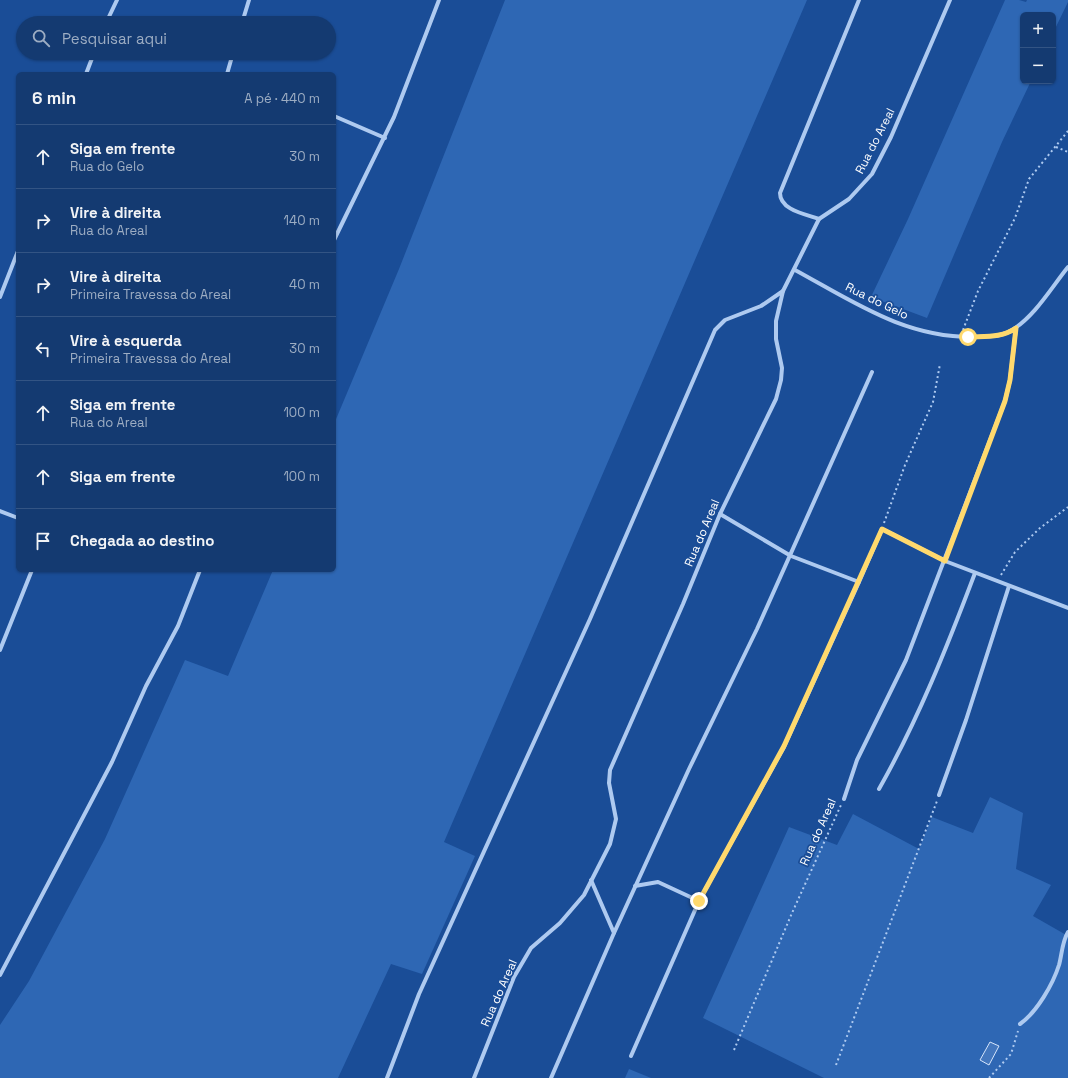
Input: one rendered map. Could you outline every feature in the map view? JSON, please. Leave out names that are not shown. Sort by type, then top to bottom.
[{"type":"street","points":[[109,16],[117,0]]},
{"type":"street","points":[[244,16],[248,0]]},
{"type":"street","points":[[336,236],[385,138],[439,0]]},
{"type":"street","points":[[819,219],[786,206],[781,200],[780,193],[859,0]]},
{"type":"street","name":"Rua do Areal","points":[[474,1078],[514,977],[531,948],[570,913],[584,895],[610,844],[616,819],[609,783],[610,770],[683,604],[720,514],[776,398],[781,380],[782,368],[777,348],[776,330],[783,291],[819,219],[849,199],[872,174],[891,137],[950,0]]},
{"type":"street","points":[[87,72],[91,60]]},
{"type":"street","points":[[228,72],[231,60]]},
{"type":"street","points":[[336,117],[385,138]]},
{"type":"street","points":[[0,297],[16,256]]},
{"type":"street","name":"Rua do Gelo","points":[[794,270],[890,322],[920,332],[961,337],[997,336],[1011,332],[1028,318],[1068,267]]},
{"type":"street","points":[[388,1078],[419,994],[586,626],[715,330],[725,320],[761,306],[783,291]]},
{"type":"street","name":"Rua do Areal","points":[[844,798],[857,760],[906,660],[1005,401],[1010,380],[1016,328]]},
{"type":"street","points":[[551,1078],[635,886],[791,556],[872,372]]},
{"type":"street","points":[[0,511],[16,517]]},
{"type":"street","points":[[720,514],[791,556],[859,582]]},
{"type":"street","points":[[631,1056],[699,901],[784,746],[882,529],[945,561],[1068,608]]},
{"type":"street","points":[[0,650],[31,572]]},
{"type":"street","points":[[0,975],[112,762],[146,686],[178,626],[199,572]]},
{"type":"street","points":[[879,789],[902,748],[944,655],[975,573]]},
{"type":"street","points":[[939,795],[966,720],[1008,586]]},
{"type":"street","points":[[591,880],[614,933]]},
{"type":"street","points":[[635,886],[658,882],[699,901]]},
{"type":"street","points":[[1020,1024],[1028,1018],[1041,1001],[1058,966],[1068,932]]},
{"type":"path","points":[[961,337],[978,291],[1015,218],[1029,179],[1068,131]]},
{"type":"path","points":[[1056,147],[1068,152]]},
{"type":"path","points":[[882,529],[904,465],[933,402],[940,364]]},
{"type":"path","points":[[997,581],[1015,552],[1040,528],[1068,507]]},
{"type":"path","points":[[836,1066],[939,795]]},
{"type":"path","name":"Rua do Areal","points":[[734,1050],[792,913],[844,798]]},
{"type":"path","points":[[989,1078],[1011,1054],[1020,1024]]},
{"type":"shaded area","points":[[505,0],[807,0],[444,842],[475,856],[422,974],[391,964],[338,1078],[0,1078],[0,1025],[29,981],[105,839],[185,660],[228,676],[272,572],[336,572],[336,419],[399,269]]},
{"type":"shaded area","points":[[1005,0],[1019,0],[1026,2],[1027,0],[1068,0],[1056,27],[1056,12],[1020,12],[1020,84],[1030,84],[1002,142],[927,318],[871,297],[908,219]]},
{"type":"shaded area","points":[[990,797],[1023,813],[1016,869],[1051,885],[1033,916],[1068,936],[1068,1078],[824,1078],[703,1018],[789,827],[837,845],[853,814],[919,849],[932,817],[973,833]]},
{"type":"shaded area","points":[[629,1069],[651,1078],[625,1078]]},
{"type":"building","points":[[990,1042],[999,1046],[989,1065],[980,1060]]},
{"type":"route","points":[[699,901],[784,746],[882,529],[945,561],[1005,401],[1010,380],[1016,328],[1011,332],[997,336],[968,337]]}]
